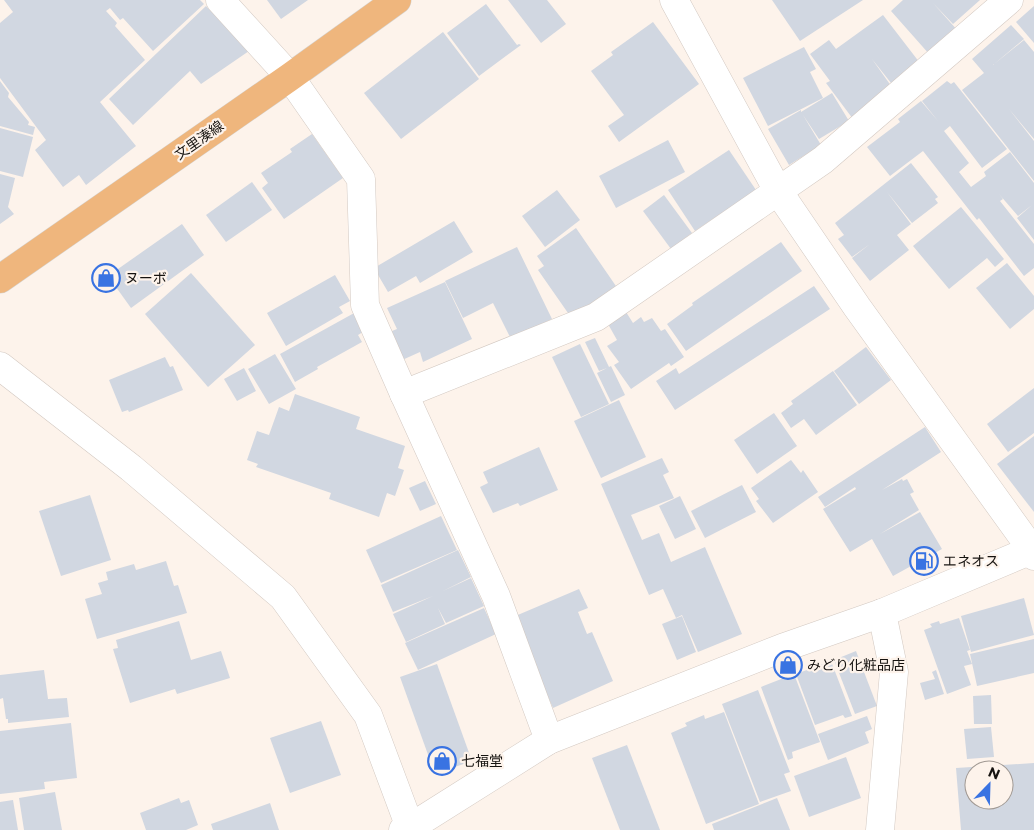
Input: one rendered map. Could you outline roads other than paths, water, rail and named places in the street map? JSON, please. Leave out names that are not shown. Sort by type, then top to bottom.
[{"type":"main road","name":"文里湊線","points":[[0,279],[397,0]]},
{"type":"street","points":[[220,0],[290,77],[361,179],[366,305],[404,394],[496,596],[549,740]]},
{"type":"street","points":[[0,366],[131,468],[282,597],[368,715],[408,829],[549,740],[782,648],[882,613],[1033,552],[857,307],[778,191],[674,0]]},
{"type":"street","points":[[404,394],[596,317],[823,160],[1009,0]]},
{"type":"street","points":[[880,830],[894,672],[882,613]]},
{"type":"place","name":"ヌーボ","points":[[106,278]]},
{"type":"place","name":"エネオス","points":[[924,561]]},
{"type":"place","name":"みどり化粧品店","points":[[788,665]]},
{"type":"place","name":"七福堂","points":[[442,761]]}]
